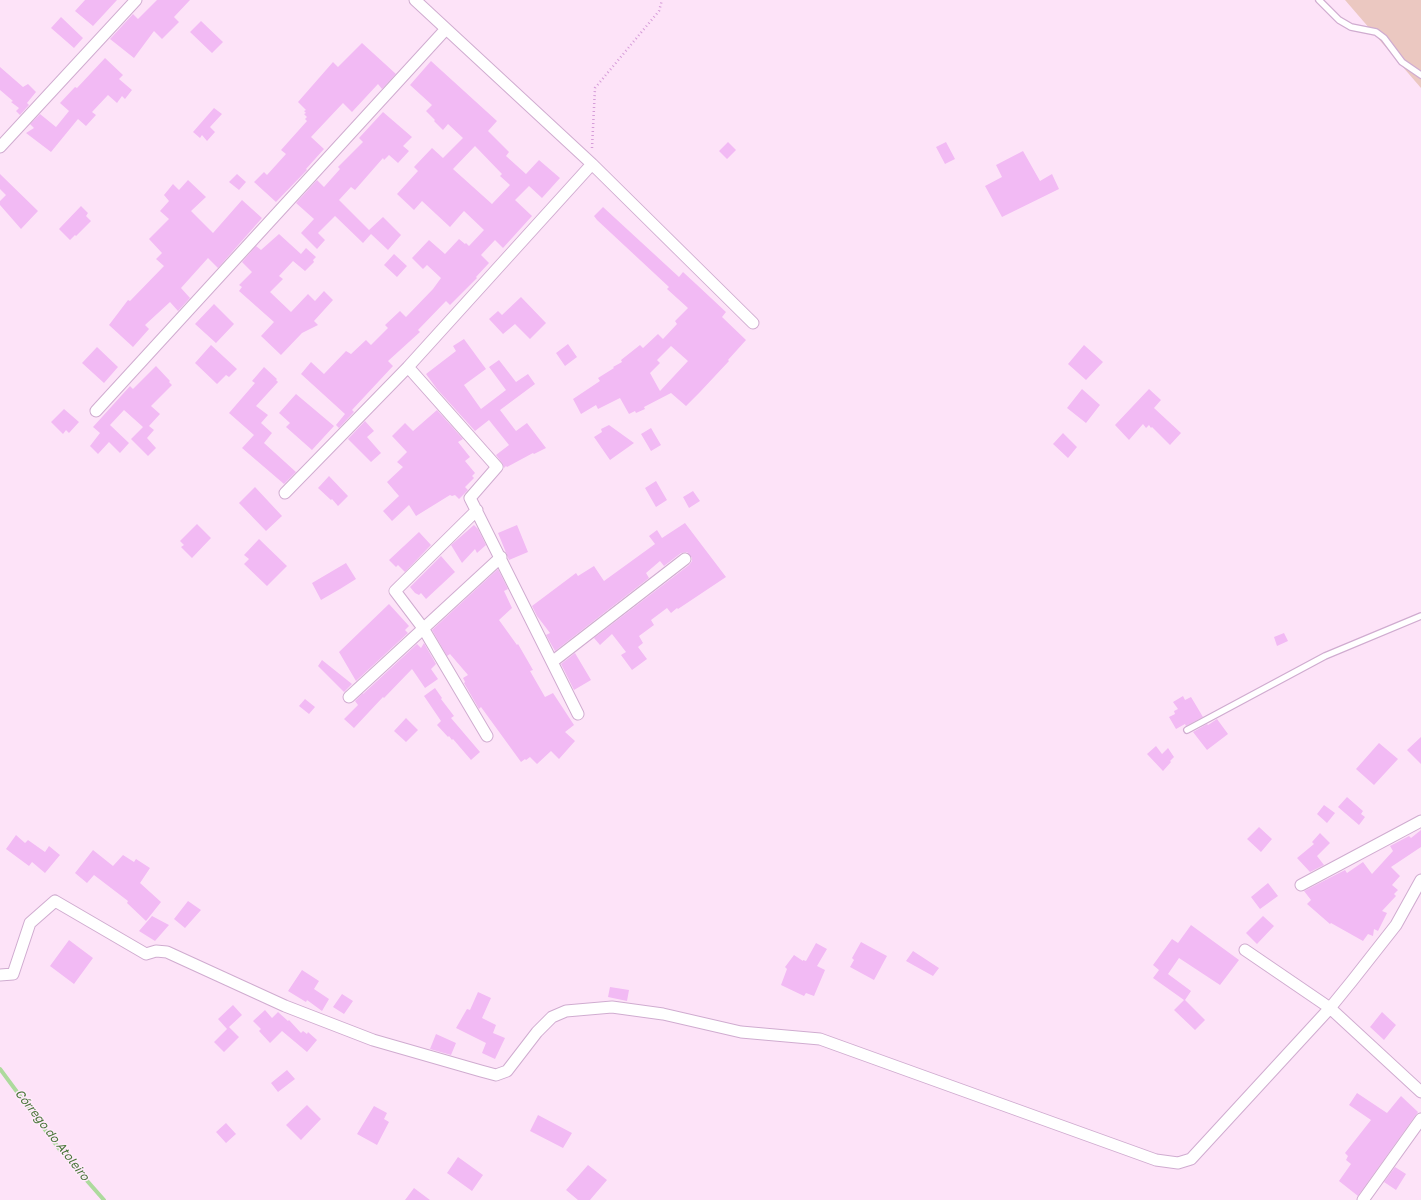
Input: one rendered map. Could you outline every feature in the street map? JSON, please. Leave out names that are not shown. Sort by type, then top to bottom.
[{"type":"street","points":[[0,147],[136,0]]},
{"type":"street","points":[[415,0],[592,164],[753,323]]},
{"type":"street","points":[[96,411],[446,29]]},
{"type":"street","points":[[285,493],[408,367],[592,164]]},
{"type":"street","points":[[408,367],[497,467],[470,498],[501,557],[578,714]]},
{"type":"street","points":[[477,510],[395,591],[423,628],[487,736]]},
{"type":"street","points":[[349,697],[501,557]]},
{"type":"street","points":[[552,662],[685,559]]},
{"type":"street","points":[[1301,885],[1421,821]]},
{"type":"street","points":[[0,975],[13,974],[30,923],[55,902],[146,954],[156,951],[167,952],[285,1006],[373,1040],[496,1075],[507,1071],[537,1032],[552,1017],[566,1011],[612,1008],[663,1014],[741,1032],[820,1039],[1156,1160],[1178,1163],[1191,1159],[1330,1008],[1396,925],[1421,880]]},
{"type":"street","points":[[1245,950],[1330,1008],[1421,1092]]},
{"type":"street","points":[[1363,1200],[1421,1119]]},
{"type":"lane","points":[[1319,0],[1339,20],[1351,27],[1376,32],[1384,38],[1402,62],[1421,75]]},
{"type":"lane","points":[[1187,730],[1325,656],[1421,616]]},
{"type":"path","points":[[592,164],[594,88],[658,11],[662,0]]},
{"type":"shaded area","points":[[1345,0],[1421,0],[1421,88]]},
{"type":"building","points":[[85,0],[117,0],[93,26],[75,11]]},
{"type":"building","points":[[157,0],[190,0],[174,17],[179,22],[162,39],[154,31],[134,58],[110,39],[133,14],[138,19]]},
{"type":"building","points":[[61,17],[83,38],[74,48],[51,28]]},
{"type":"building","points":[[201,21],[223,42],[212,53],[190,32]]},
{"type":"building","points":[[362,43],[396,74],[382,89],[378,84],[352,112],[343,103],[311,137],[324,149],[306,169],[307,170],[276,202],[254,182],[264,172],[267,175],[286,154],[281,150],[307,121],[305,119],[307,117],[304,114],[306,113],[304,111],[306,110],[298,102],[333,62],[338,67]]},
{"type":"building","points":[[105,58],[123,75],[119,79],[132,90],[125,99],[122,96],[117,103],[108,95],[92,112],[96,115],[86,126],[78,119],[51,152],[26,133],[34,128],[30,124],[40,114],[56,127],[69,111],[60,103],[75,87],[77,88]]},
{"type":"building","points":[[431,61],[497,121],[488,131],[509,152],[506,156],[526,174],[539,160],[560,178],[542,198],[529,186],[515,200],[532,216],[503,248],[495,240],[481,255],[489,263],[476,277],[477,278],[450,305],[446,301],[418,330],[420,332],[388,361],[393,366],[352,410],[354,412],[339,428],[336,425],[345,414],[301,374],[311,362],[324,374],[346,351],[351,354],[366,340],[371,345],[388,328],[385,325],[400,311],[406,317],[433,289],[441,278],[427,265],[423,269],[412,258],[429,240],[445,254],[459,239],[469,246],[484,230],[464,211],[450,227],[422,201],[414,210],[397,194],[418,171],[414,167],[432,148],[443,158],[463,138],[448,124],[443,130],[434,121],[435,120],[426,111],[432,105],[410,85]],"holes":[[[475,146],[502,174],[500,176],[510,185],[492,204],[453,169]]]},
{"type":"building","points":[[0,67],[23,87],[28,84],[36,92],[27,103],[29,105],[20,115],[16,111],[19,108],[0,90]]},
{"type":"building","points":[[214,108],[222,114],[210,127],[215,132],[207,141],[202,135],[200,138],[193,132]]},
{"type":"building","points":[[383,112],[412,137],[403,146],[409,151],[398,163],[389,155],[384,160],[383,158],[355,190],[351,187],[339,200],[369,230],[383,217],[401,235],[388,250],[371,234],[363,243],[335,216],[318,233],[325,240],[317,249],[301,233],[314,219],[296,203],[317,180],[324,187],[340,169],[338,167],[363,142],[359,138]]},
{"type":"building","points":[[728,142],[736,150],[727,159],[719,151]]},
{"type":"building","points":[[946,142],[955,159],[945,164],[936,147]]},
{"type":"building","points":[[1023,151],[1040,181],[1052,174],[1059,189],[1002,217],[985,186],[1002,177],[996,165]]},
{"type":"building","points":[[0,174],[38,211],[21,229],[0,205],[0,201],[6,195],[0,189]]},
{"type":"building","points":[[237,174],[246,182],[239,190],[229,182]]},
{"type":"building","points":[[188,180],[206,197],[191,211],[213,233],[242,200],[262,218],[218,268],[208,258],[181,288],[190,298],[178,311],[170,302],[145,325],[149,329],[133,347],[109,325],[128,300],[130,301],[164,266],[156,259],[162,253],[149,239],[169,219],[160,211],[169,201],[164,195],[173,184],[179,190]]},
{"type":"building","points":[[81,206],[88,213],[86,216],[91,221],[70,240],[59,229]]},
{"type":"building","points":[[603,207],[679,277],[683,272],[726,312],[722,317],[746,340],[728,360],[729,361],[686,406],[671,393],[644,407],[645,409],[636,413],[635,411],[629,414],[620,398],[598,409],[596,405],[581,414],[573,399],[600,381],[598,378],[622,362],[621,360],[640,345],[643,348],[658,334],[663,339],[677,324],[675,321],[688,308],[667,289],[669,287],[594,216]],"holes":[[[671,346],[688,361],[660,391],[650,373],[660,363],[657,360]]]},
{"type":"building","points":[[279,234],[301,254],[306,248],[316,257],[313,260],[314,262],[305,271],[293,261],[279,276],[283,279],[270,292],[291,312],[308,294],[315,301],[324,291],[333,300],[314,321],[318,325],[302,333],[281,355],[261,336],[274,322],[239,291],[242,287],[239,285],[252,272],[242,262],[256,246],[261,250]]},
{"type":"building","points":[[394,254],[407,266],[397,277],[384,265]]},
{"type":"building","points":[[521,297],[546,323],[530,339],[515,324],[503,334],[489,319],[498,311],[502,315]]},
{"type":"building","points":[[214,304],[234,324],[216,343],[195,324]]},
{"type":"building","points":[[464,339],[486,369],[464,385],[481,409],[506,390],[489,367],[499,360],[516,382],[528,374],[535,384],[500,410],[516,431],[527,423],[546,448],[504,468],[496,455],[509,445],[489,420],[475,431],[437,389],[426,374],[456,351],[453,346]]},
{"type":"building","points":[[568,344],[577,357],[565,366],[556,353]]},
{"type":"building","points":[[211,345],[237,369],[229,377],[226,375],[217,384],[195,363]]},
{"type":"building","points":[[1084,345],[1103,362],[1086,380],[1068,364]]},
{"type":"building","points":[[97,347],[118,367],[104,383],[82,363]]},
{"type":"building","points":[[156,366],[172,385],[151,406],[160,414],[149,426],[154,430],[147,438],[156,448],[148,456],[131,439],[143,427],[124,410],[110,425],[129,443],[120,453],[109,442],[98,454],[90,446],[100,433],[93,427],[130,386],[133,389]]},
{"type":"building","points":[[264,367],[277,379],[276,380],[278,382],[256,406],[268,415],[261,423],[272,433],[264,443],[296,472],[284,484],[242,448],[254,435],[229,413],[255,383],[252,381]]},
{"type":"building","points":[[1082,389],[1100,405],[1086,423],[1067,408]]},
{"type":"building","points":[[1149,389],[1161,400],[1154,408],[1181,433],[1170,445],[1149,425],[1146,428],[1143,424],[1129,440],[1115,425]]},
{"type":"building","points":[[296,394],[334,426],[312,450],[286,427],[290,423],[279,413]]},
{"type":"building","points":[[64,409],[79,422],[69,433],[66,430],[63,434],[51,422]]},
{"type":"building","points":[[437,410],[463,439],[458,442],[470,457],[465,461],[475,473],[472,476],[474,478],[465,487],[468,490],[459,499],[455,495],[450,495],[416,516],[409,505],[392,521],[383,511],[399,496],[387,482],[403,467],[397,462],[407,452],[392,436],[405,423],[413,431]]},
{"type":"building","points":[[365,421],[374,431],[367,437],[381,453],[371,462],[348,439]]},
{"type":"building","points":[[609,425],[634,443],[610,460],[594,437],[602,432],[601,429]]},
{"type":"building","points":[[651,428],[661,445],[651,451],[641,434]]},
{"type":"building","points":[[1063,433],[1077,447],[1068,458],[1053,444]]},
{"type":"building","points":[[329,476],[348,496],[338,506],[318,488]]},
{"type":"building","points":[[656,481],[667,500],[656,507],[645,488]]},
{"type":"building","points":[[255,487],[282,516],[266,531],[239,503]]},
{"type":"building","points":[[693,491],[700,501],[689,508],[683,497]]},
{"type":"building","points":[[685,523],[726,577],[678,609],[677,608],[671,613],[667,608],[651,620],[654,625],[639,636],[643,643],[638,647],[647,659],[632,670],[621,655],[626,652],[612,634],[600,645],[594,638],[689,565],[692,558],[687,552],[681,553],[664,566],[660,561],[646,573],[649,578],[555,651],[546,635],[550,633],[537,616],[532,606],[576,573],[578,576],[594,566],[604,581],[655,544],[649,536],[657,530],[662,538]]},
{"type":"building","points":[[197,524],[211,538],[192,558],[181,547],[184,545],[180,541]]},
{"type":"building","points":[[474,525],[478,529],[486,545],[477,553],[475,549],[462,563],[451,545]]},
{"type":"building","points":[[517,525],[528,552],[509,560],[498,533]]},
{"type":"building","points":[[419,532],[431,545],[405,572],[398,565],[396,567],[389,560]]},
{"type":"building","points":[[259,539],[287,566],[267,586],[244,564],[249,559],[244,555]]},
{"type":"building","points":[[441,556],[455,572],[426,599],[421,593],[419,595],[415,593],[410,587]]},
{"type":"building","points":[[346,563],[356,579],[321,600],[312,583]]},
{"type":"building","points":[[498,569],[508,589],[504,591],[512,608],[499,620],[517,645],[518,644],[533,670],[530,671],[545,697],[553,693],[574,725],[565,732],[575,741],[559,759],[551,751],[537,764],[530,757],[521,762],[481,707],[479,709],[464,683],[463,678],[468,675],[450,654],[447,656],[432,630]]},
{"type":"building","points":[[389,604],[409,626],[405,630],[408,633],[356,681],[339,652]]},
{"type":"building","points":[[1284,633],[1288,641],[1277,646],[1274,637]]},
{"type":"building","points":[[424,643],[436,664],[431,669],[438,679],[425,688],[412,669],[354,728],[344,719],[358,705],[355,701],[363,693],[364,694],[417,644],[421,648]]},
{"type":"building","points":[[575,653],[591,680],[574,690],[561,664]]},
{"type":"building","points":[[322,660],[352,684],[344,692],[318,666]]},
{"type":"building","points":[[435,688],[442,698],[441,699],[454,716],[451,718],[480,752],[471,760],[453,739],[452,740],[449,736],[448,737],[437,725],[441,721],[424,696]]},
{"type":"building","points":[[1183,696],[1185,700],[1191,697],[1203,717],[1186,726],[1185,724],[1176,729],[1169,717],[1175,714],[1174,711],[1178,709],[1173,702]]},
{"type":"building","points":[[305,699],[315,707],[309,714],[299,706]]},
{"type":"building","points":[[406,718],[418,730],[406,742],[394,731]]},
{"type":"building","points":[[1217,719],[1228,734],[1207,750],[1193,732]]},
{"type":"building","points":[[1421,737],[1421,764],[1407,750]]},
{"type":"building","points":[[1379,743],[1398,759],[1374,785],[1356,769]]},
{"type":"building","points":[[1156,746],[1162,754],[1168,748],[1174,757],[1163,771],[1147,754]]},
{"type":"building","points":[[1347,797],[1363,811],[1361,814],[1365,817],[1359,825],[1338,807]]},
{"type":"building","points":[[1324,805],[1335,813],[1327,823],[1317,814]]},
{"type":"building","points":[[1259,827],[1272,839],[1261,852],[1247,839]]},
{"type":"building","points":[[1421,830],[1421,847],[1391,867],[1400,876],[1392,885],[1398,890],[1394,894],[1396,896],[1382,911],[1387,913],[1378,931],[1374,929],[1373,936],[1368,934],[1363,941],[1331,923],[1330,924],[1307,904],[1311,900],[1304,891],[1345,870],[1347,873],[1363,862],[1372,874],[1393,851],[1390,846],[1409,836],[1411,838]]},
{"type":"building","points":[[1320,833],[1330,843],[1317,856],[1324,865],[1310,872],[1297,858],[1314,844],[1312,842]]},
{"type":"building","points":[[16,835],[25,843],[28,840],[45,852],[49,846],[60,855],[45,873],[32,862],[29,866],[6,849]]},
{"type":"building","points":[[93,850],[113,866],[123,855],[134,862],[136,859],[150,868],[140,883],[161,902],[146,921],[127,903],[128,901],[94,875],[87,883],[75,873]]},
{"type":"building","points":[[1268,883],[1278,896],[1260,909],[1251,897]]},
{"type":"building","points":[[188,901],[201,910],[185,928],[174,919]]},
{"type":"building","points":[[152,916],[169,925],[155,941],[139,931]]},
{"type":"building","points":[[1263,916],[1274,926],[1257,944],[1246,933]]},
{"type":"building","points":[[1191,925],[1239,960],[1220,985],[1179,958],[1168,974],[1191,991],[1185,1000],[1205,1020],[1195,1030],[1174,1010],[1184,1000],[1153,978],[1159,970],[1153,965],[1172,939],[1178,943]]},
{"type":"building","points":[[69,940],[93,958],[74,984],[50,966]]},
{"type":"building","points":[[861,942],[887,956],[874,980],[850,967],[854,960],[852,958]]},
{"type":"building","points":[[816,943],[827,949],[817,966],[825,970],[814,996],[806,993],[804,996],[781,985],[787,969],[785,967],[794,955],[803,961],[806,961]]},
{"type":"building","points":[[913,951],[939,968],[933,976],[906,961]]},
{"type":"building","points":[[302,970],[319,981],[314,989],[329,999],[322,1011],[307,1000],[306,1002],[288,991]]},
{"type":"building","points":[[610,987],[629,990],[627,1001],[608,997]]},
{"type":"building","points":[[478,992],[491,998],[482,1018],[496,1025],[493,1033],[505,1038],[495,1059],[482,1053],[486,1043],[456,1028],[467,1009],[470,1010]]},
{"type":"building","points":[[342,994],[353,1001],[344,1014],[333,1007]]},
{"type":"building","points":[[233,1005],[242,1015],[229,1027],[239,1037],[224,1052],[214,1042],[227,1029],[218,1019]]},
{"type":"building","points":[[265,1010],[272,1018],[278,1012],[288,1021],[289,1020],[301,1033],[303,1031],[307,1034],[308,1032],[317,1040],[307,1052],[282,1031],[270,1043],[259,1031],[261,1029],[253,1021]]},
{"type":"building","points":[[1382,1012],[1396,1025],[1384,1040],[1370,1027]]},
{"type":"building","points":[[436,1034],[456,1043],[451,1055],[430,1049]]},
{"type":"building","points":[[287,1070],[295,1079],[278,1092],[271,1083]]},
{"type":"building","points":[[1357,1093],[1387,1113],[1401,1096],[1418,1112],[1358,1196],[1339,1181],[1351,1164],[1346,1160],[1348,1156],[1345,1153],[1371,1120],[1349,1105]]},
{"type":"building","points":[[307,1105],[321,1119],[301,1140],[286,1125]]},
{"type":"building","points":[[374,1106],[387,1113],[384,1119],[389,1122],[377,1145],[357,1134]]},
{"type":"building","points":[[538,1115],[572,1133],[563,1148],[530,1131]]},
{"type":"building","points":[[226,1123],[236,1134],[226,1143],[216,1132]]},
{"type":"building","points":[[458,1157],[483,1175],[472,1191],[447,1173]]},
{"type":"building","points":[[588,1165],[607,1180],[590,1200],[578,1200],[566,1190]]},
{"type":"building","points":[[1395,1167],[1406,1174],[1396,1190],[1384,1182]]},
{"type":"building","points":[[414,1188],[430,1200],[405,1200]]},
{"type":"waterway","name":"Córrego do Atoleiro","points":[[0,1069],[60,1150],[104,1200]]}]
